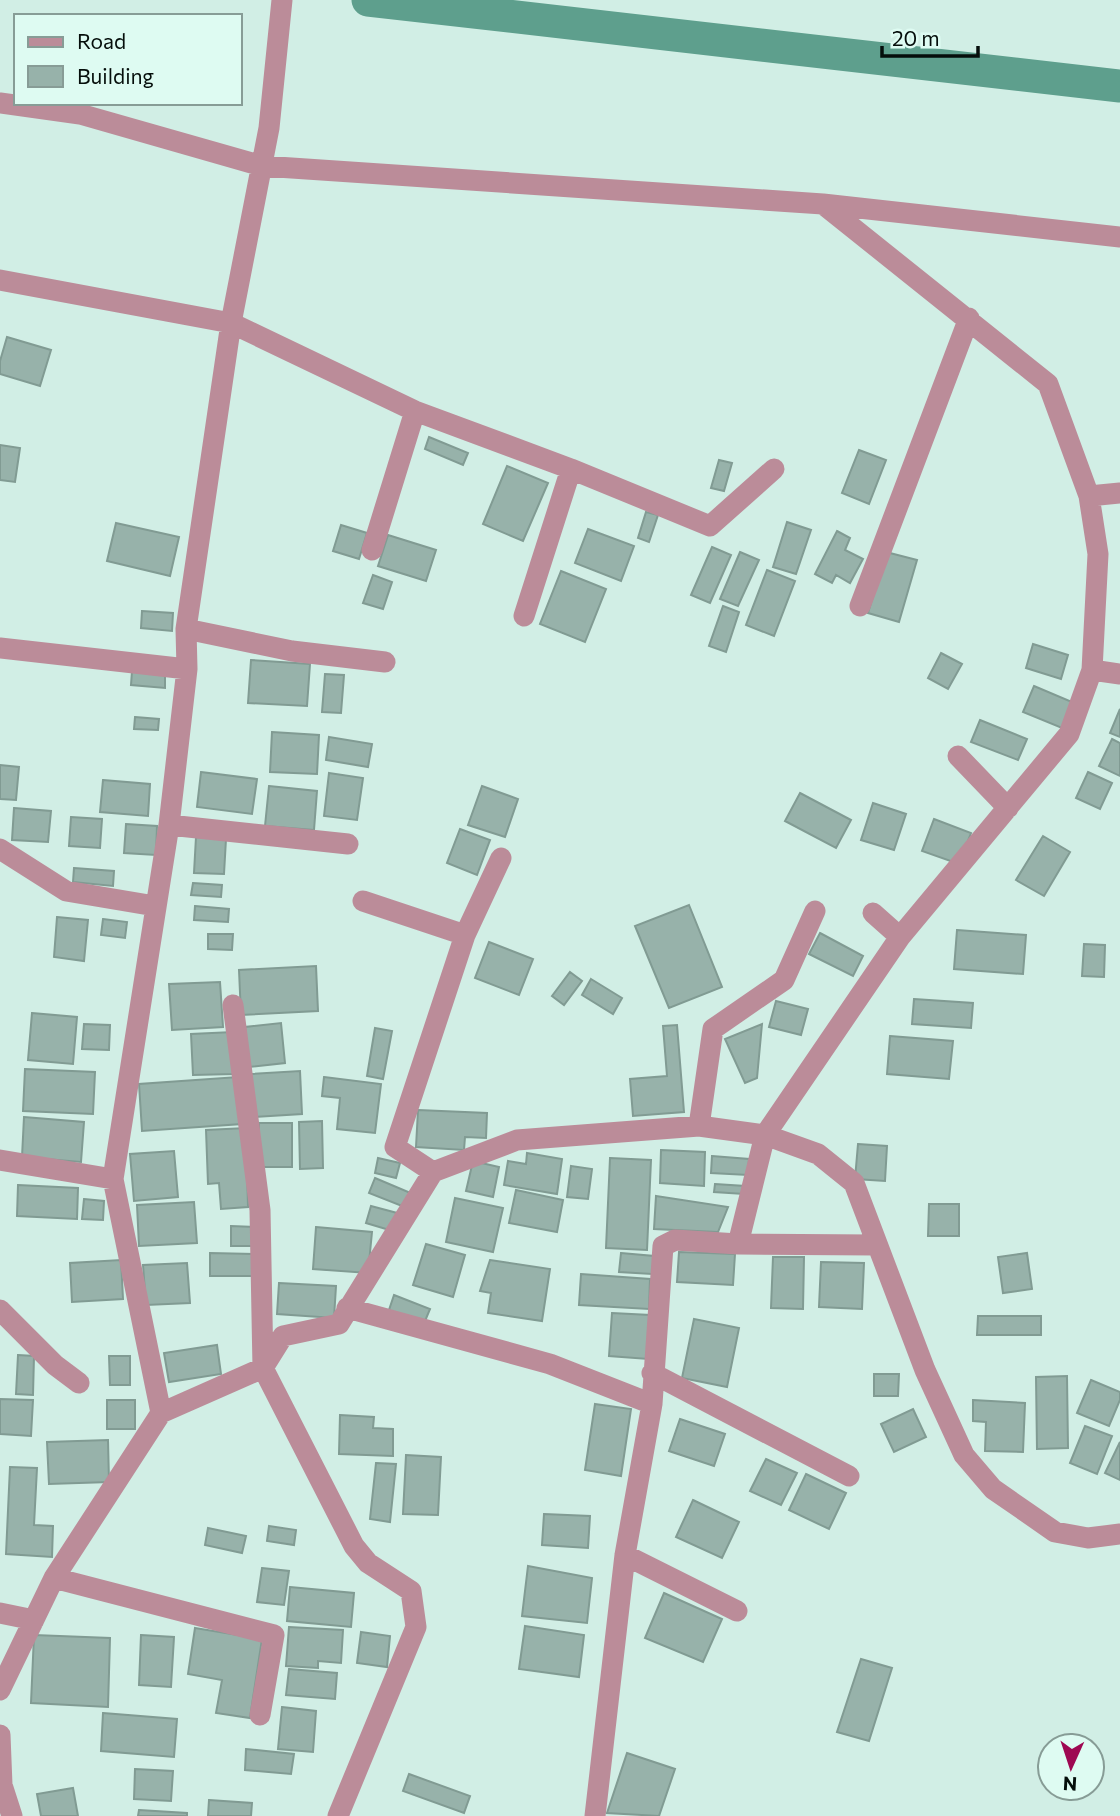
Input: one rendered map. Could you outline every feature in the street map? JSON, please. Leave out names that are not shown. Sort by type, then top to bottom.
[{"type":"street","points":[[161,1413],[113,1180],[169,825],[187,669],[186,629],[231,323],[269,128],[282,0]]},
{"type":"street","points":[[15,105],[80,114],[262,166],[822,204],[1120,237]]},
{"type":"street","points":[[738,1244],[765,1135],[900,937],[1069,734],[1093,670],[1098,554],[1089,496],[1048,384],[969,318],[822,204]]},
{"type":"street","points":[[0,280],[231,323],[415,411],[571,469],[710,526],[774,469]]},
{"type":"street","points":[[860,606],[969,318]]},
{"type":"street","points":[[372,550],[415,411]]},
{"type":"street","points":[[524,616],[571,469]]},
{"type":"street","points":[[1089,496],[1120,493]]},
{"type":"street","points":[[186,629],[292,651],[385,662]]},
{"type":"street","points":[[0,648],[187,669]]},
{"type":"street","points":[[1093,670],[1120,674]]},
{"type":"street","points":[[958,756],[1007,808]]},
{"type":"street","points":[[169,825],[348,844]]},
{"type":"street","points":[[0,849],[66,891],[155,906]]},
{"type":"street","points":[[433,1172],[395,1147],[465,935],[501,858]]},
{"type":"street","points":[[363,901],[465,935]]},
{"type":"street","points":[[699,1126],[713,1028],[784,980],[815,911]]},
{"type":"street","points":[[873,913],[900,937]]},
{"type":"street","points":[[233,1005],[260,1210],[263,1368],[354,1546],[368,1563],[411,1591],[416,1627],[338,1816]]},
{"type":"street","points":[[0,1690],[54,1578],[161,1413],[263,1368],[283,1336],[339,1324],[433,1172],[517,1140],[699,1126],[765,1135],[817,1154],[853,1183],[874,1245],[925,1370],[964,1455],[971,1464],[993,1489],[1055,1532],[1088,1538],[1119,1532]]},
{"type":"street","points":[[0,1160],[113,1180]]},
{"type":"street","points":[[595,1816],[625,1555],[652,1404],[652,1373],[663,1246],[675,1240],[738,1244],[874,1245]]},
{"type":"street","points":[[347,1308],[550,1364],[652,1404]]},
{"type":"street","points":[[0,1310],[55,1365],[79,1383]]},
{"type":"street","points":[[652,1373],[849,1476]]},
{"type":"street","points":[[625,1555],[737,1611]]},
{"type":"street","points":[[54,1578],[274,1635],[260,1715]]},
{"type":"street","points":[[0,1613],[34,1620]]},
{"type":"street","points":[[0,1735],[1,1784],[12,1816]]},
{"type":"building","points":[[7,337],[51,350],[40,386],[0,374],[0,361]]},
{"type":"building","points":[[429,437],[468,453],[463,465],[425,449]]},
{"type":"building","points":[[0,445],[20,448],[15,482],[0,480]]},
{"type":"building","points":[[859,450],[886,460],[869,504],[842,493]]},
{"type":"building","points":[[719,460],[732,463],[724,491],[711,488]]},
{"type":"building","points":[[507,466],[548,483],[523,541],[483,524]]},
{"type":"building","points":[[646,512],[658,515],[649,542],[638,538]]},
{"type":"building","points":[[787,522],[811,530],[796,574],[773,567]]},
{"type":"building","points":[[116,523],[179,537],[170,576],[107,561]]},
{"type":"building","points":[[341,525],[367,533],[359,559],[333,551]]},
{"type":"building","points":[[588,529],[634,546],[621,581],[575,563]]},
{"type":"building","points":[[837,531],[850,538],[845,550],[863,559],[850,583],[836,575],[832,583],[815,574]]},
{"type":"building","points":[[388,535],[436,550],[426,581],[378,566]]},
{"type":"building","points":[[712,547],[731,555],[710,603],[691,595]]},
{"type":"building","points":[[740,552],[759,560],[738,606],[720,599]]},
{"type":"building","points":[[886,552],[917,560],[899,622],[868,613]]},
{"type":"building","points":[[767,570],[795,581],[774,636],[746,625]]},
{"type":"building","points":[[561,571],[606,589],[585,642],[540,624]]},
{"type":"building","points":[[373,575],[392,582],[383,609],[363,603]]},
{"type":"building","points":[[723,606],[739,612],[726,652],[709,646]]},
{"type":"building","points":[[142,611],[173,613],[172,631],[141,628]]},
{"type":"building","points":[[1033,644],[1068,655],[1061,679],[1026,668]]},
{"type":"building","points":[[941,653],[962,664],[948,689],[928,678]]},
{"type":"building","points":[[251,660],[310,664],[307,706],[248,703]]},
{"type":"building","points":[[132,671],[165,674],[165,688],[131,685]]},
{"type":"building","points":[[325,674],[344,675],[341,713],[322,712]]},
{"type":"building","points":[[1034,686],[1072,702],[1062,728],[1023,712]]},
{"type":"building","points":[[1120,709],[1120,737],[1110,733]]},
{"type":"building","points":[[135,717],[159,719],[158,730],[134,729]]},
{"type":"building","points":[[980,720],[1027,739],[1018,760],[971,742]]},
{"type":"building","points":[[272,732],[319,735],[317,774],[270,772]]},
{"type":"building","points":[[329,737],[372,744],[368,767],[326,760]]},
{"type":"building","points":[[1112,739],[1120,743],[1120,776],[1099,766]]},
{"type":"building","points":[[0,765],[19,767],[16,800],[0,799]]},
{"type":"building","points":[[201,772],[257,779],[252,814],[197,807]]},
{"type":"building","points":[[1088,772],[1112,783],[1100,809],[1076,798]]},
{"type":"building","points":[[329,773],[363,778],[357,820],[324,816]]},
{"type":"building","points":[[103,780],[150,784],[148,816],[100,812]]},
{"type":"building","points":[[269,786],[317,791],[314,830],[265,826]]},
{"type":"building","points":[[482,786],[518,799],[505,837],[468,825]]},
{"type":"building","points":[[800,793],[851,820],[836,848],[785,821]]},
{"type":"building","points":[[873,803],[906,814],[894,850],[861,840]]},
{"type":"building","points":[[14,808],[51,811],[48,842],[12,840]]},
{"type":"building","points":[[71,817],[102,819],[100,848],[69,846]]},
{"type":"building","points":[[934,819],[971,833],[959,864],[922,851]]},
{"type":"building","points":[[126,824],[157,826],[156,855],[124,853]]},
{"type":"building","points":[[460,829],[490,840],[477,875],[447,863]]},
{"type":"building","points":[[1043,836],[1070,852],[1044,896],[1016,880]]},
{"type":"building","points":[[196,837],[226,839],[224,874],[194,873]]},
{"type":"building","points":[[74,868],[114,871],[113,886],[73,882]]},
{"type":"building","points":[[193,883],[222,885],[221,897],[191,895]]},
{"type":"building","points":[[689,905],[722,987],[669,1008],[635,926]]},
{"type":"building","points":[[195,906],[229,909],[228,922],[194,920]]},
{"type":"building","points":[[57,917],[88,920],[84,961],[54,957]]},
{"type":"building","points":[[103,919],[127,922],[125,938],[101,935]]},
{"type":"building","points":[[957,930],[1026,935],[1023,974],[954,969]]},
{"type":"building","points":[[820,933],[863,956],[853,976],[809,954]]},
{"type":"building","points":[[208,934],[233,934],[232,950],[208,949]]},
{"type":"building","points":[[489,942],[533,959],[519,995],[475,978]]},
{"type":"building","points":[[1084,944],[1105,945],[1104,977],[1082,976]]},
{"type":"building","points":[[316,966],[318,1011],[241,1015],[239,970]]},
{"type":"building","points":[[570,972],[582,981],[564,1005],[552,996]]},
{"type":"building","points":[[591,979],[622,998],[613,1014],[582,995]]},
{"type":"building","points":[[220,982],[223,1027],[172,1030],[169,984]]},
{"type":"building","points":[[914,999],[973,1003],[971,1028],[912,1024]]},
{"type":"building","points":[[776,1001],[808,1009],[801,1035],[769,1027]]},
{"type":"building","points":[[32,1013],[77,1017],[73,1064],[28,1060]]},
{"type":"building","points":[[281,1023],[285,1063],[249,1067],[245,1027]]},
{"type":"building","points":[[84,1024],[110,1025],[109,1050],[82,1049]]},
{"type":"building","points":[[762,1024],[757,1078],[745,1083],[725,1039]]},
{"type":"building","points":[[677,1025],[684,1112],[633,1116],[630,1079],[667,1076],[663,1026]]},
{"type":"building","points":[[375,1028],[392,1031],[383,1079],[367,1076]]},
{"type":"building","points":[[233,1032],[234,1074],[193,1075],[191,1034]]},
{"type":"building","points":[[890,1036],[953,1041],[949,1079],[887,1074]]},
{"type":"building","points":[[25,1069],[95,1072],[93,1114],[23,1111]]},
{"type":"building","points":[[300,1071],[302,1114],[254,1117],[251,1074]]},
{"type":"building","points":[[238,1077],[242,1124],[142,1131],[139,1084]]},
{"type":"building","points":[[324,1077],[381,1084],[375,1133],[337,1129],[340,1098],[322,1096]]},
{"type":"building","points":[[418,1110],[487,1113],[486,1138],[465,1137],[464,1150],[416,1147]]},
{"type":"building","points":[[24,1117],[84,1122],[81,1162],[22,1157]]},
{"type":"building","points":[[322,1121],[323,1168],[300,1169],[299,1122]]},
{"type":"building","points":[[259,1123],[292,1123],[292,1167],[259,1167]]},
{"type":"building","points":[[246,1128],[248,1207],[221,1209],[219,1183],[208,1184],[206,1130]]},
{"type":"building","points":[[858,1144],[887,1146],[885,1181],[855,1179]]},
{"type":"building","points":[[661,1150],[705,1152],[704,1186],[660,1183]]},
{"type":"building","points":[[174,1151],[178,1197],[134,1201],[130,1154]]},
{"type":"building","points":[[527,1153],[562,1159],[557,1194],[504,1185],[508,1161],[526,1164]]},
{"type":"building","points":[[712,1156],[749,1159],[748,1175],[711,1173]]},
{"type":"building","points":[[378,1158],[400,1163],[396,1178],[375,1173]]},
{"type":"building","points":[[610,1158],[651,1160],[647,1250],[606,1248]]},
{"type":"building","points":[[473,1161],[499,1167],[493,1197],[466,1191]]},
{"type":"building","points":[[571,1166],[592,1169],[588,1199],[567,1197]]},
{"type":"building","points":[[375,1178],[413,1194],[407,1208],[369,1193]]},
{"type":"building","points":[[715,1184],[745,1186],[744,1194],[714,1192]]},
{"type":"building","points":[[18,1185],[78,1188],[77,1219],[17,1216]]},
{"type":"building","points":[[516,1190],[563,1200],[557,1232],[509,1223]]},
{"type":"building","points":[[656,1196],[728,1207],[718,1232],[654,1229]]},
{"type":"building","points":[[455,1198],[503,1208],[493,1252],[446,1242]]},
{"type":"building","points":[[84,1199],[104,1201],[103,1220],[82,1219]]},
{"type":"building","points":[[194,1202],[197,1243],[139,1246],[137,1205]]},
{"type":"building","points":[[929,1204],[959,1204],[959,1236],[928,1236]]},
{"type":"building","points":[[371,1206],[401,1214],[396,1232],[366,1223]]},
{"type":"building","points":[[231,1226],[255,1227],[255,1246],[231,1246]]},
{"type":"building","points":[[316,1227],[372,1232],[368,1273],[313,1269]]},
{"type":"building","points":[[426,1244],[465,1255],[453,1297],[413,1285]]},
{"type":"building","points":[[679,1252],[735,1254],[733,1285],[677,1282]]},
{"type":"building","points":[[210,1253],[254,1254],[255,1276],[210,1276]]},
{"type":"building","points":[[621,1253],[654,1256],[652,1274],[619,1272]]},
{"type":"building","points":[[1027,1253],[1032,1289],[1003,1293],[998,1257]]},
{"type":"building","points":[[773,1257],[804,1257],[803,1309],[771,1308]]},
{"type":"building","points":[[121,1260],[123,1299],[72,1302],[70,1263]]},
{"type":"building","points":[[490,1260],[550,1269],[542,1321],[488,1313],[491,1293],[480,1291]]},
{"type":"building","points":[[821,1262],[864,1263],[862,1309],[819,1307]]},
{"type":"building","points":[[187,1263],[190,1303],[146,1305],[143,1265]]},
{"type":"building","points":[[581,1274],[650,1279],[649,1309],[579,1305]]},
{"type":"building","points":[[279,1283],[336,1286],[334,1318],[277,1314]]},
{"type":"building","points":[[394,1295],[430,1309],[423,1326],[388,1313]]},
{"type":"building","points":[[612,1313],[650,1315],[648,1359],[609,1356]]},
{"type":"building","points":[[978,1316],[1041,1316],[1041,1335],[977,1335]]},
{"type":"building","points":[[694,1319],[739,1328],[727,1387],[682,1378]]},
{"type":"building","points":[[217,1345],[221,1374],[169,1382],[164,1353]]},
{"type":"building","points":[[18,1355],[34,1356],[33,1395],[16,1394]]},
{"type":"building","points":[[109,1356],[130,1356],[130,1385],[110,1385]]},
{"type":"building","points":[[874,1374],[899,1374],[898,1396],[874,1396]]},
{"type":"building","points":[[1067,1376],[1068,1448],[1037,1449],[1036,1377]]},
{"type":"building","points":[[1091,1380],[1120,1392],[1120,1400],[1109,1426],[1077,1413]]},
{"type":"building","points":[[0,1399],[33,1400],[31,1436],[0,1434]]},
{"type":"building","points":[[107,1400],[135,1400],[135,1429],[107,1429]]},
{"type":"building","points":[[973,1400],[1025,1403],[1023,1452],[985,1451],[986,1422],[973,1421]]},
{"type":"building","points":[[595,1404],[631,1409],[621,1476],[585,1470]]},
{"type":"building","points":[[913,1409],[926,1437],[894,1452],[881,1424]]},
{"type":"building","points":[[340,1415],[374,1417],[373,1428],[393,1429],[393,1456],[339,1454]]},
{"type":"building","points":[[680,1419],[725,1434],[714,1466],[669,1451]]},
{"type":"building","points":[[1085,1426],[1112,1436],[1097,1474],[1070,1463]]},
{"type":"building","points":[[108,1440],[109,1482],[49,1484],[47,1442]]},
{"type":"building","points":[[1120,1442],[1120,1480],[1105,1473]]},
{"type":"building","points":[[406,1455],[441,1457],[438,1515],[403,1514]]},
{"type":"building","points":[[766,1459],[797,1473],[781,1505],[750,1491]]},
{"type":"building","points":[[376,1463],[396,1464],[390,1522],[370,1519]]},
{"type":"building","points":[[10,1467],[37,1468],[34,1525],[53,1526],[52,1557],[6,1554]]},
{"type":"building","points":[[806,1474],[846,1493],[829,1529],[789,1510]]},
{"type":"building","points":[[693,1500],[739,1522],[722,1558],[676,1537]]},
{"type":"building","points":[[544,1514],[590,1516],[588,1548],[542,1545]]},
{"type":"building","points":[[269,1526],[296,1530],[294,1545],[267,1541]]},
{"type":"building","points":[[208,1528],[246,1536],[242,1553],[205,1545]]},
{"type":"building","points":[[528,1566],[592,1578],[587,1623],[522,1616]]},
{"type":"building","points":[[262,1568],[289,1571],[284,1605],[257,1602]]},
{"type":"building","points":[[290,1587],[354,1593],[351,1627],[287,1621]]},
{"type":"building","points":[[664,1593],[722,1619],[703,1662],[645,1638]]},
{"type":"building","points":[[525,1626],[584,1635],[579,1677],[519,1669]]},
{"type":"building","points":[[289,1627],[343,1630],[341,1663],[318,1661],[318,1668],[286,1666]]},
{"type":"building","points":[[195,1628],[262,1639],[250,1718],[216,1713],[222,1680],[188,1674]]},
{"type":"building","points":[[361,1632],[390,1636],[387,1667],[357,1663]]},
{"type":"building","points":[[34,1635],[110,1638],[108,1707],[31,1703]]},
{"type":"building","points":[[141,1635],[174,1637],[171,1687],[139,1685]]},
{"type":"building","points":[[861,1659],[892,1668],[869,1741],[837,1732]]},
{"type":"building","points":[[289,1669],[337,1673],[335,1699],[286,1695]]},
{"type":"building","points":[[282,1707],[316,1711],[313,1752],[278,1749]]},
{"type":"building","points":[[103,1713],[177,1719],[174,1757],[101,1751]]},
{"type":"building","points":[[246,1749],[294,1754],[291,1774],[245,1770]]},
{"type":"building","points":[[627,1753],[675,1769],[659,1816],[607,1813]]},
{"type":"building","points":[[135,1769],[173,1771],[171,1801],[134,1799]]},
{"type":"building","points":[[409,1774],[470,1796],[464,1813],[403,1791]]},
{"type":"building","points":[[73,1788],[78,1816],[41,1816],[37,1794]]},
{"type":"building","points":[[209,1800],[252,1803],[251,1816],[208,1816]]},
{"type":"building","points":[[139,1810],[187,1813],[187,1816],[138,1816]]},
{"type":"waterway","points":[[368,0],[1120,86]]}]
